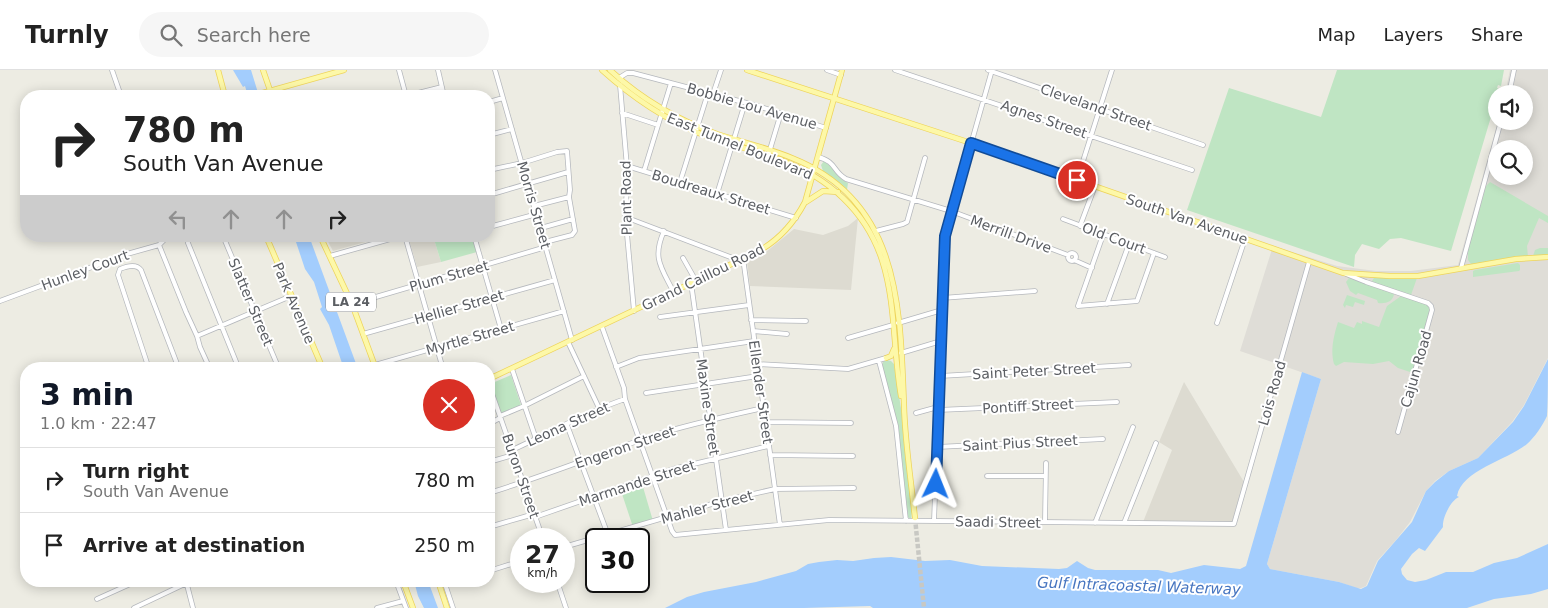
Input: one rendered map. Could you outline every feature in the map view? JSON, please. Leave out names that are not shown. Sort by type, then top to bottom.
[{"type":"main road","points":[[218,70],[223,90]]},
{"type":"main road","points":[[263,70],[270,90]]},
{"type":"main road","points":[[283,90],[344,70]]},
{"type":"main road","name":"East Tunnel Boulevard","points":[[602,70],[620,85],[663,112],[697,129],[732,145],[793,158],[815,169],[848,194],[866,214],[884,248],[891,268],[896,324],[895,345],[904,407]]},
{"type":"main road","name":"East Tunnel Boulevard","points":[[610,70],[663,112]]},
{"type":"main road","name":"South Van Avenue","points":[[747,70],[971,143],[1343,273],[1423,276],[1516,259],[1548,257]]},
{"type":"main road","name":"Grand Caillou Road","points":[[495,376],[602,327],[776,240],[796,218],[805,202],[842,73]]},
{"type":"main road","name":"East Tunnel Boulevard","points":[[697,129],[733,139],[769,153],[814,175],[839,193],[856,211],[878,247],[886,276],[892,314],[899,332],[915,518]]},
{"type":"main road","points":[[805,202],[814,195],[823,192],[839,193]]},
{"type":"main road","name":"Park Avenue","points":[[268,242],[320,362]]},
{"type":"main road","name":"LA 24","points":[[323,242],[352,304],[374,362]]},
{"type":"main road","points":[[886,358],[892,355],[895,345]]},
{"type":"main road","points":[[886,358],[894,361],[897,366]]},
{"type":"main road","points":[[405,587],[413,608]]},
{"type":"main road","points":[[440,587],[447,608]]},
{"type":"street","points":[[112,70],[119,90]]},
{"type":"street","points":[[399,70],[404,90]]},
{"type":"street","points":[[438,70],[443,90]]},
{"type":"street","name":"Morris Street","points":[[495,70],[564,311],[570,341],[599,408]]},
{"type":"street","points":[[713,94],[721,70]]},
{"type":"street","points":[[827,70],[842,73]]},
{"type":"street","name":"Agnes Street","points":[[895,70],[1192,170]]},
{"type":"street","points":[[934,521],[945,236],[991,70]]},
{"type":"street","name":"Cleveland Street","points":[[991,70],[1204,145]]},
{"type":"street","points":[[1077,180],[1112,70]]},
{"type":"street","points":[[1511,85],[1514,70]]},
{"type":"street","name":"Bobbie Lou Avenue","points":[[620,78],[630,73],[641,72],[671,83],[781,113],[826,128]]},
{"type":"street","points":[[644,171],[671,83]]},
{"type":"street","name":"Plant Road","points":[[620,85],[628,179],[625,217],[634,311]]},
{"type":"street","points":[[430,90],[442,87]]},
{"type":"street","points":[[680,182],[708,93]]},
{"type":"street","points":[[495,100],[503,98]]},
{"type":"street","points":[[717,194],[745,103]]},
{"type":"street","points":[[622,113],[658,125]]},
{"type":"street","points":[[769,153],[781,113]]},
{"type":"street","points":[[495,134],[512,129]]},
{"type":"street","points":[[1461,268],[1499,130]]},
{"type":"street","points":[[495,169],[567,151],[570,197],[574,219],[541,228]]},
{"type":"street","name":"Merrill Drive","points":[[818,157],[828,159],[841,176],[846,179],[951,211],[1068,255],[1071,253],[1075,254],[1074,260],[1092,268]]},
{"type":"street","points":[[876,231],[905,223],[914,199],[925,158]]},
{"type":"street","name":"Boudreaux Street","points":[[627,166],[796,218]]},
{"type":"street","points":[[495,193],[568,172]]},
{"type":"street","points":[[1080,226],[1095,186]]},
{"type":"street","points":[[534,206],[570,197]]},
{"type":"street","points":[[495,225],[537,214]]},
{"type":"street","points":[[625,217],[741,259]]},
{"type":"street","name":"Plum Street","points":[[352,304],[483,267],[545,245],[574,233],[574,219]]},
{"type":"street","name":"Old Court","points":[[1063,219],[1165,257]]},
{"type":"street","points":[[664,231],[658,244],[658,258],[673,291]]},
{"type":"street","points":[[1103,234],[1078,306],[1137,301],[1154,253]]},
{"type":"street","points":[[1217,323],[1245,239]]},
{"type":"street","name":"Hunley Court","points":[[0,301],[120,257],[159,245],[162,242]]},
{"type":"street","name":"Slatter Street","points":[[226,242],[276,362]]},
{"type":"street","points":[[330,256],[380,242]]},
{"type":"street","points":[[407,242],[441,362]]},
{"type":"street","points":[[476,242],[501,329]]},
{"type":"street","points":[[188,243],[236,362]]},
{"type":"street","points":[[1107,304],[1129,244]]},
{"type":"street","points":[[159,245],[207,362]]},
{"type":"street","points":[[683,258],[693,282]]},
{"type":"street","name":"Ellender Street","points":[[741,259],[780,525]]},
{"type":"street","name":"Lois Road","points":[[1234,524],[1309,262]]},
{"type":"street","points":[[147,362],[118,275],[120,269],[124,267],[138,266],[141,270],[176,362]]},
{"type":"street","points":[[1343,273],[1366,282],[1367,275]]},
{"type":"street","name":"Hellier Street","points":[[364,334],[555,280]]},
{"type":"street","name":"Maxine Street","points":[[693,282],[695,312],[726,530]]},
{"type":"street","name":"Cajun Road","points":[[1366,282],[1432,306],[1398,432]]},
{"type":"street","points":[[942,298],[1035,291]]},
{"type":"street","points":[[197,336],[291,296]]},
{"type":"street","points":[[660,317],[749,305]]},
{"type":"street","points":[[848,338],[942,310]]},
{"type":"street","name":"Myrtle Street","points":[[391,362],[564,311]]},
{"type":"street","points":[[751,320],[806,321]]},
{"type":"street","points":[[602,327],[624,388],[625,399],[667,517]]},
{"type":"street","points":[[753,332],[787,334]]},
{"type":"street","points":[[616,367],[639,358],[754,341]]},
{"type":"street","points":[[901,353],[941,341]]},
{"type":"street","points":[[757,364],[848,369],[886,358]]},
{"type":"street","points":[[879,360],[896,426],[906,521]]},
{"type":"street","name":"Saint Peter Street","points":[[940,376],[1129,365]]},
{"type":"street","points":[[512,369],[536,439]]},
{"type":"street","points":[[495,420],[584,376]]},
{"type":"street","points":[[646,393],[758,376]]},
{"type":"street","name":"Leona Street","points":[[495,459],[599,408],[625,399]]},
{"type":"street","name":"Buron Street","points":[[495,402],[538,528]]},
{"type":"street","name":"Pontiff Street","points":[[916,413],[938,409],[1117,402]]},
{"type":"street","name":"Engeron Street","points":[[495,491],[640,441],[763,408]]},
{"type":"street","points":[[765,422],[851,423]]},
{"type":"street","points":[[567,425],[605,528]]},
{"type":"street","points":[[1095,523],[1133,427]]},
{"type":"street","name":"Saint Pius Street","points":[[937,447],[1103,439]]},
{"type":"street","points":[[1124,523],[1156,443]]},
{"type":"street","name":"Marmande Street","points":[[495,525],[594,497],[652,476],[768,446]]},
{"type":"street","points":[[770,455],[853,456]]},
{"type":"street","points":[[1045,522],[1046,462]]},
{"type":"street","points":[[988,476],[1045,476]]},
{"type":"street","name":"Mahler Street","points":[[631,528],[722,501],[775,489],[854,488]]},
{"type":"street","name":"Saadi Street","points":[[667,517],[673,534],[678,536],[829,520],[1234,524]]},
{"type":"street","points":[[495,569],[510,564]]},
{"type":"street","points":[[97,599],[123,587]]},
{"type":"street","points":[[134,608],[177,587]]},
{"type":"street","points":[[188,587],[193,608]]},
{"type":"street","points":[[398,587],[406,608]]},
{"type":"street","points":[[446,587],[453,608]]},
{"type":"street","points":[[561,593],[566,608]]},
{"type":"street","points":[[377,608],[403,600]]},
{"type":"shaded area","points":[[1510,70],[1548,70],[1548,358],[1524,405],[1512,422],[1478,458],[1449,471],[1435,481],[1426,491],[1410,522],[1377,561],[1366,586],[1356,588],[1339,582],[1270,569],[1267,564],[1321,379],[1240,351],[1273,246],[1337,266],[1376,271],[1411,271],[1458,265],[1488,157],[1488,185],[1533,185],[1533,140],[1493,140],[1496,130],[1533,130],[1533,85],[1507,85]]},
{"type":"shaded area","points":[[858,218],[851,290],[750,286],[747,261],[766,252],[794,229],[823,235],[848,226]]},
{"type":"shaded area","points":[[328,242],[365,242],[333,251]]},
{"type":"shaded area","points":[[410,242],[435,242],[441,262],[417,267]]},
{"type":"shaded area","points":[[1184,382],[1244,482],[1232,522],[1143,522],[1172,450],[1159,442]]},
{"type":"green space","points":[[1337,70],[1504,70],[1501,85],[1488,85],[1488,127],[1451,251],[1401,238],[1390,239],[1379,249],[1362,244],[1355,255],[1354,267],[1187,210],[1229,88],[1321,117]]},
{"type":"green space","points":[[824,161],[848,183],[847,190],[823,171],[821,165]]},
{"type":"green space","points":[[1488,184],[1495,185],[1548,216],[1548,223],[1539,218],[1527,246],[1528,257],[1471,264],[1468,260],[1468,250]]},
{"type":"green space","points":[[435,242],[474,242],[477,252],[441,262]]},
{"type":"green space","points":[[1548,248],[1548,256],[1533,256],[1535,250]]},
{"type":"green space","points":[[1518,263],[1520,265],[1519,271],[1473,277],[1473,271],[1475,270]]},
{"type":"green space","points":[[1349,278],[1394,294],[1393,297],[1386,303],[1378,303],[1377,300],[1358,293],[1356,295],[1350,291],[1346,282]]},
{"type":"green space","points":[[1374,278],[1417,278],[1411,295],[1377,284],[1372,281]]},
{"type":"green space","points":[[1347,295],[1365,301],[1364,305],[1355,302],[1353,307],[1346,305],[1345,308],[1343,305]]},
{"type":"green space","points":[[1401,296],[1428,304],[1431,310],[1413,373],[1398,368],[1389,361],[1373,364],[1344,362],[1336,366],[1334,364],[1332,348],[1338,322],[1354,328],[1357,322],[1362,324],[1362,321],[1379,327],[1387,306]]},
{"type":"green space","points":[[887,360],[894,364],[903,421],[912,511],[911,520],[908,517],[898,425],[882,366],[883,362]]},
{"type":"green space","points":[[511,375],[521,405],[500,414],[495,399],[495,382]]},
{"type":"green space","points":[[643,487],[653,521],[633,527],[622,494]]},
{"type":"water","points":[[233,70],[251,70],[257,90],[246,90],[245,86],[243,87]]},
{"type":"water","points":[[296,242],[311,242],[355,362],[342,362],[329,325],[320,309],[322,307],[314,282],[305,269]]},
{"type":"water","name":"Gulf Intracoastal Waterway","points":[[1548,359],[1547,416],[1538,431],[1519,450],[1476,472],[1467,479],[1457,496],[1459,497],[1448,510],[1443,527],[1425,551],[1419,548],[1401,569],[1402,574],[1407,580],[1415,582],[1446,572],[1473,572],[1494,563],[1517,558],[1548,544],[1548,589],[1531,594],[1494,599],[1467,608],[873,608],[870,606],[665,608],[687,597],[704,592],[756,582],[796,571],[808,564],[837,560],[853,561],[891,557],[925,561],[950,560],[982,566],[1059,569],[1067,568],[1077,561],[1095,570],[1158,570],[1171,573],[1204,565],[1240,569],[1246,566],[1302,372],[1321,379],[1267,564],[1270,569],[1339,582],[1361,589],[1367,586],[1378,561],[1412,522],[1426,491],[1449,471],[1478,458],[1513,422],[1524,406]]},
{"type":"water","points":[[416,587],[430,587],[438,608],[424,608]]},
{"type":"tunnel","points":[[915,518],[924,608]]},
{"type":"route","points":[[936,484],[945,236],[971,143],[1077,180]]}]
